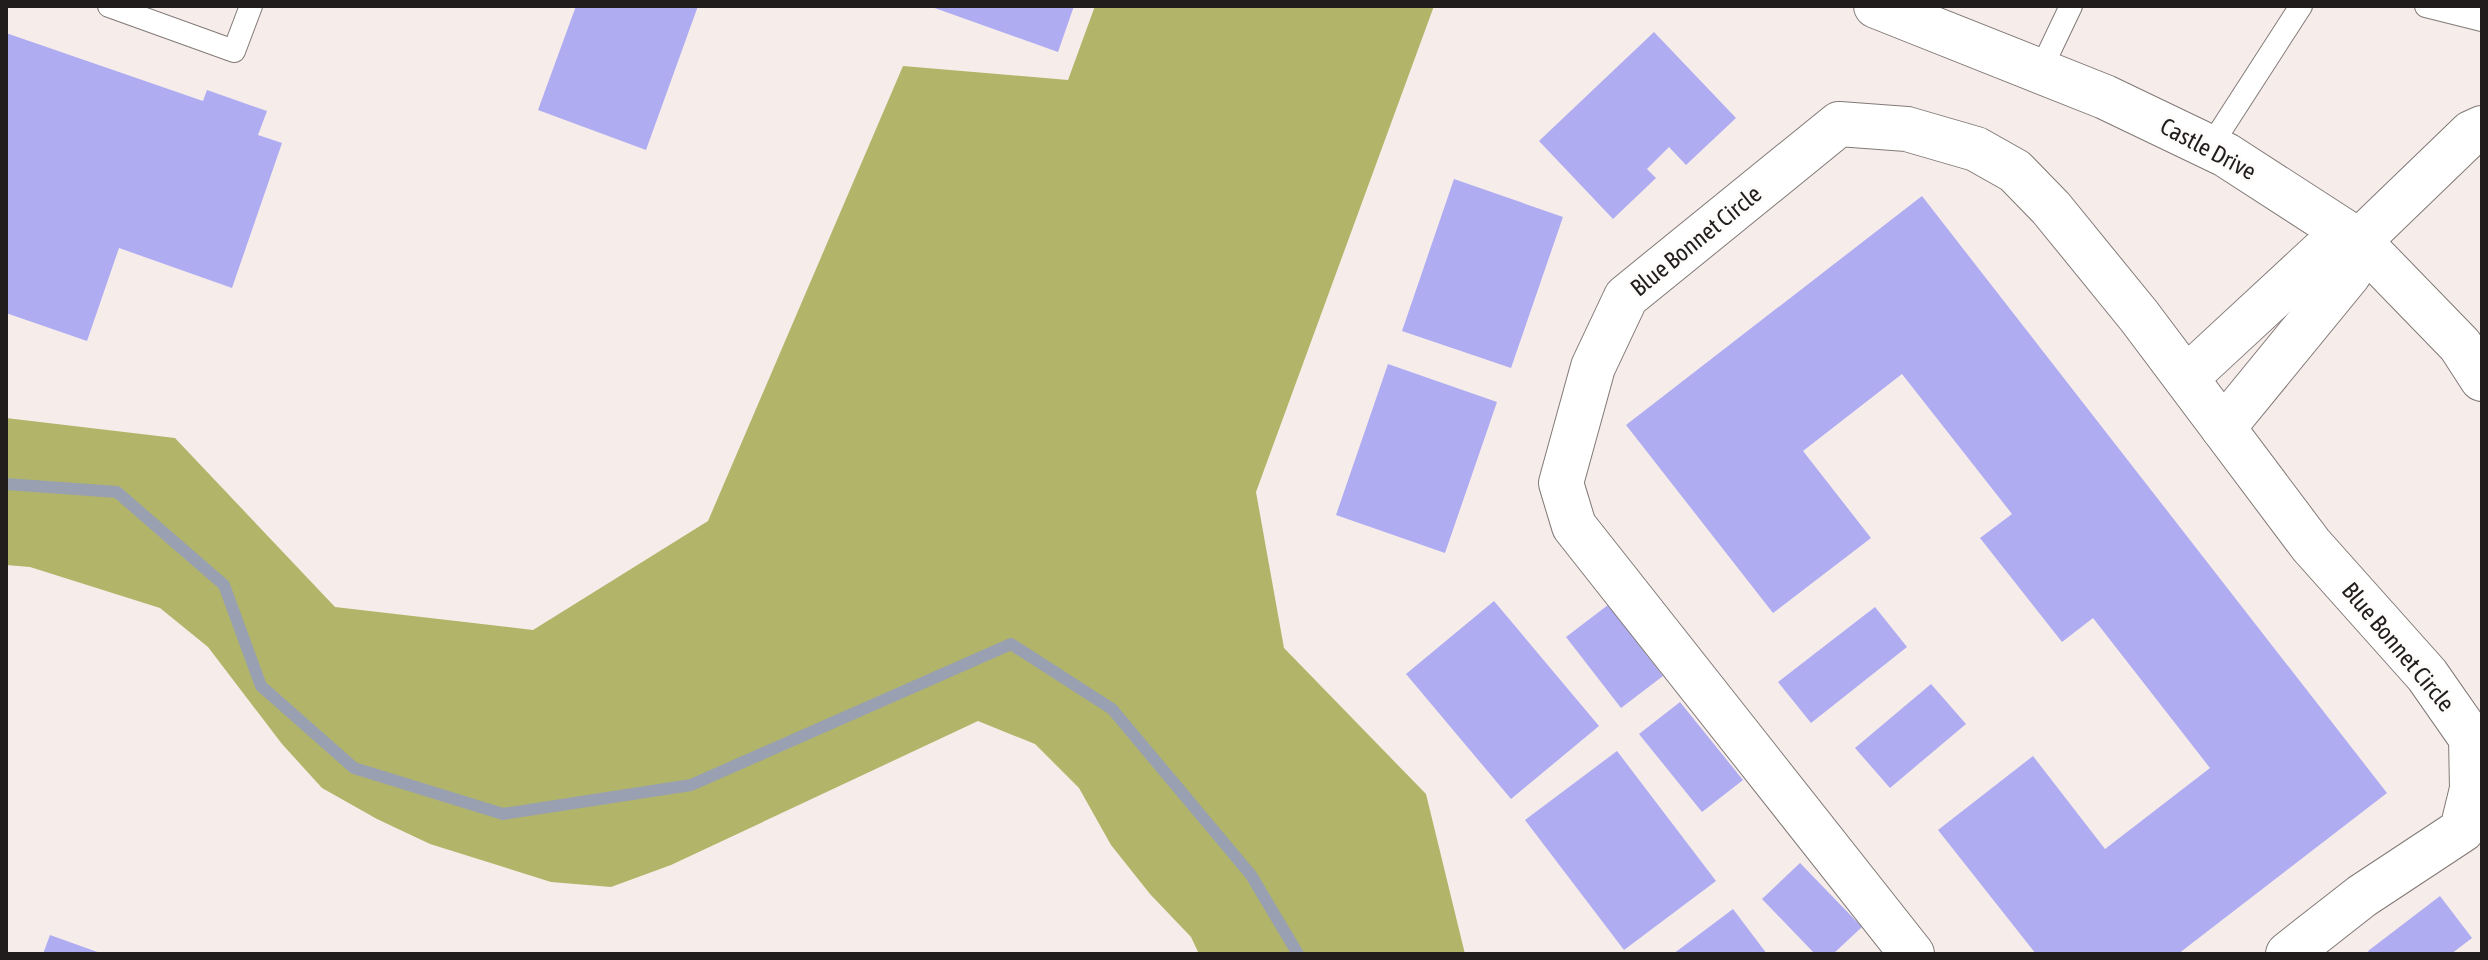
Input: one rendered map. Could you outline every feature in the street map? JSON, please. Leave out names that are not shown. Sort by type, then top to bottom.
[{"type":"street","name":"Castle Drive","points":[[1876,6],[2105,97],[2226,155],[2359,241],[2460,345],[2482,379]]},
{"type":"street","name":"Blue Bonnet Circle","points":[[1912,954],[1574,526],[1561,483],[1593,367],[1626,297],[1839,124],[1907,129],[1976,149],[2015,171],[2051,208],[2186,378],[2311,545],[2427,675],[2471,738],[2472,789],[2462,830],[2362,896],[2288,954]]},
{"type":"street","points":[[2186,378],[2322,252],[2359,241],[2471,133],[2482,128]]},
{"type":"street","points":[[2223,428],[2349,274],[2359,241]]},
{"type":"lane","points":[[109,6],[234,51],[251,6]]},
{"type":"lane","points":[[2040,71],[2071,6]]},
{"type":"lane","points":[[2210,147],[2301,6]]},
{"type":"lane","points":[[2426,6],[2482,20]]},
{"type":"green space","points":[[1095,6],[1434,6],[1256,492],[1284,648],[1426,794],[1465,954],[1199,954],[1191,937],[1150,894],[1111,845],[1079,788],[1035,744],[978,721],[671,865],[611,887],[551,882],[430,844],[322,788],[282,744],[208,647],[160,608],[30,567],[6,565],[6,418],[175,438],[335,607],[533,630],[708,521],[903,66],[1068,80]]},
{"type":"building","points":[[576,6],[698,6],[646,150],[538,110]]},
{"type":"building","points":[[929,6],[1074,6],[1058,52]]},
{"type":"building","points":[[1654,32],[1736,118],[1686,165],[1669,147],[1647,169],[1656,178],[1613,219],[1539,141]]},
{"type":"building","points":[[6,33],[203,101],[207,90],[267,111],[258,135],[282,143],[232,288],[119,248],[87,341],[6,313]]},
{"type":"building","points":[[1454,179],[1563,217],[1511,368],[1402,331]]},
{"type":"building","points":[[1922,196],[2387,793],[2178,954],[2036,954],[1938,830],[2033,756],[2105,849],[2210,768],[2093,618],[2062,642],[1980,538],[2012,514],[1902,374],[1803,451],[1871,538],[1773,613],[1626,425]]},
{"type":"building","points":[[1388,364],[1497,402],[1445,553],[1336,515]]},
{"type":"building","points":[[1494,601],[1599,726],[1511,799],[1406,674]]},
{"type":"building","points":[[1608,605],[1663,676],[1621,708],[1566,637]]},
{"type":"building","points":[[1875,607],[1907,647],[1811,723],[1778,682]]},
{"type":"building","points":[[1931,684],[1966,724],[1890,788],[1855,748]]},
{"type":"building","points":[[1680,702],[1743,780],[1702,812],[1639,734]]},
{"type":"building","points":[[1617,751],[1716,881],[1624,950],[1525,820]]},
{"type":"building","points":[[1800,863],[1862,927],[1833,954],[1815,954],[1762,899]]},
{"type":"building","points":[[2440,896],[2472,938],[2451,954],[2370,954],[2368,951]]},
{"type":"building","points":[[1733,909],[1767,954],[1673,954]]},
{"type":"building","points":[[50,935],[103,954],[43,954]]},
{"type":"waterway","points":[[6,484],[117,492],[224,585],[261,686],[354,768],[503,814],[691,785],[1011,644],[1112,709],[1251,875],[1298,954]]}]
